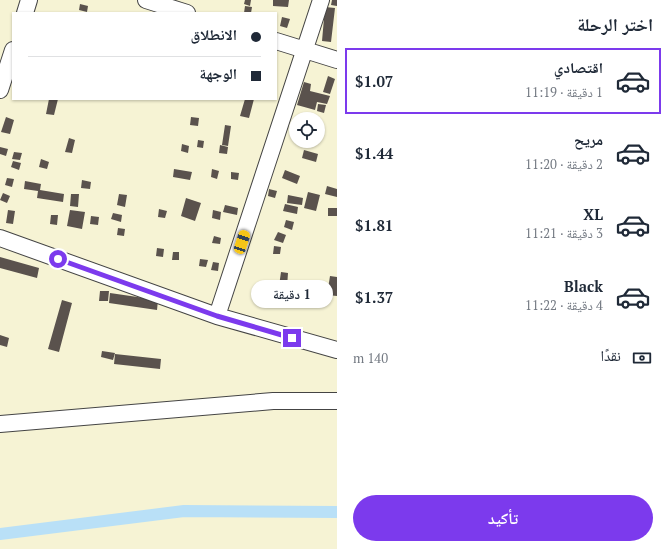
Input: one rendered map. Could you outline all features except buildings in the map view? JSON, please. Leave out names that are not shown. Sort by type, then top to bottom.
[{"type":"street","points":[[25,12],[29,0]]},
{"type":"street","points":[[146,0],[184,12]]},
{"type":"street","points":[[217,316],[321,0]]},
{"type":"street","points":[[277,41],[337,60]]},
{"type":"street","points":[[0,90],[12,53]]},
{"type":"street","points":[[0,238],[217,316],[337,350]]},
{"type":"street","points":[[0,424],[273,401],[337,401]]},
{"type":"shaded area","points":[[0,0],[337,0],[337,549],[0,549]]},
{"type":"waterway","points":[[0,534],[184,511],[337,512]]},
{"type":"route","points":[[58,259],[217,316],[292,338]]}]
